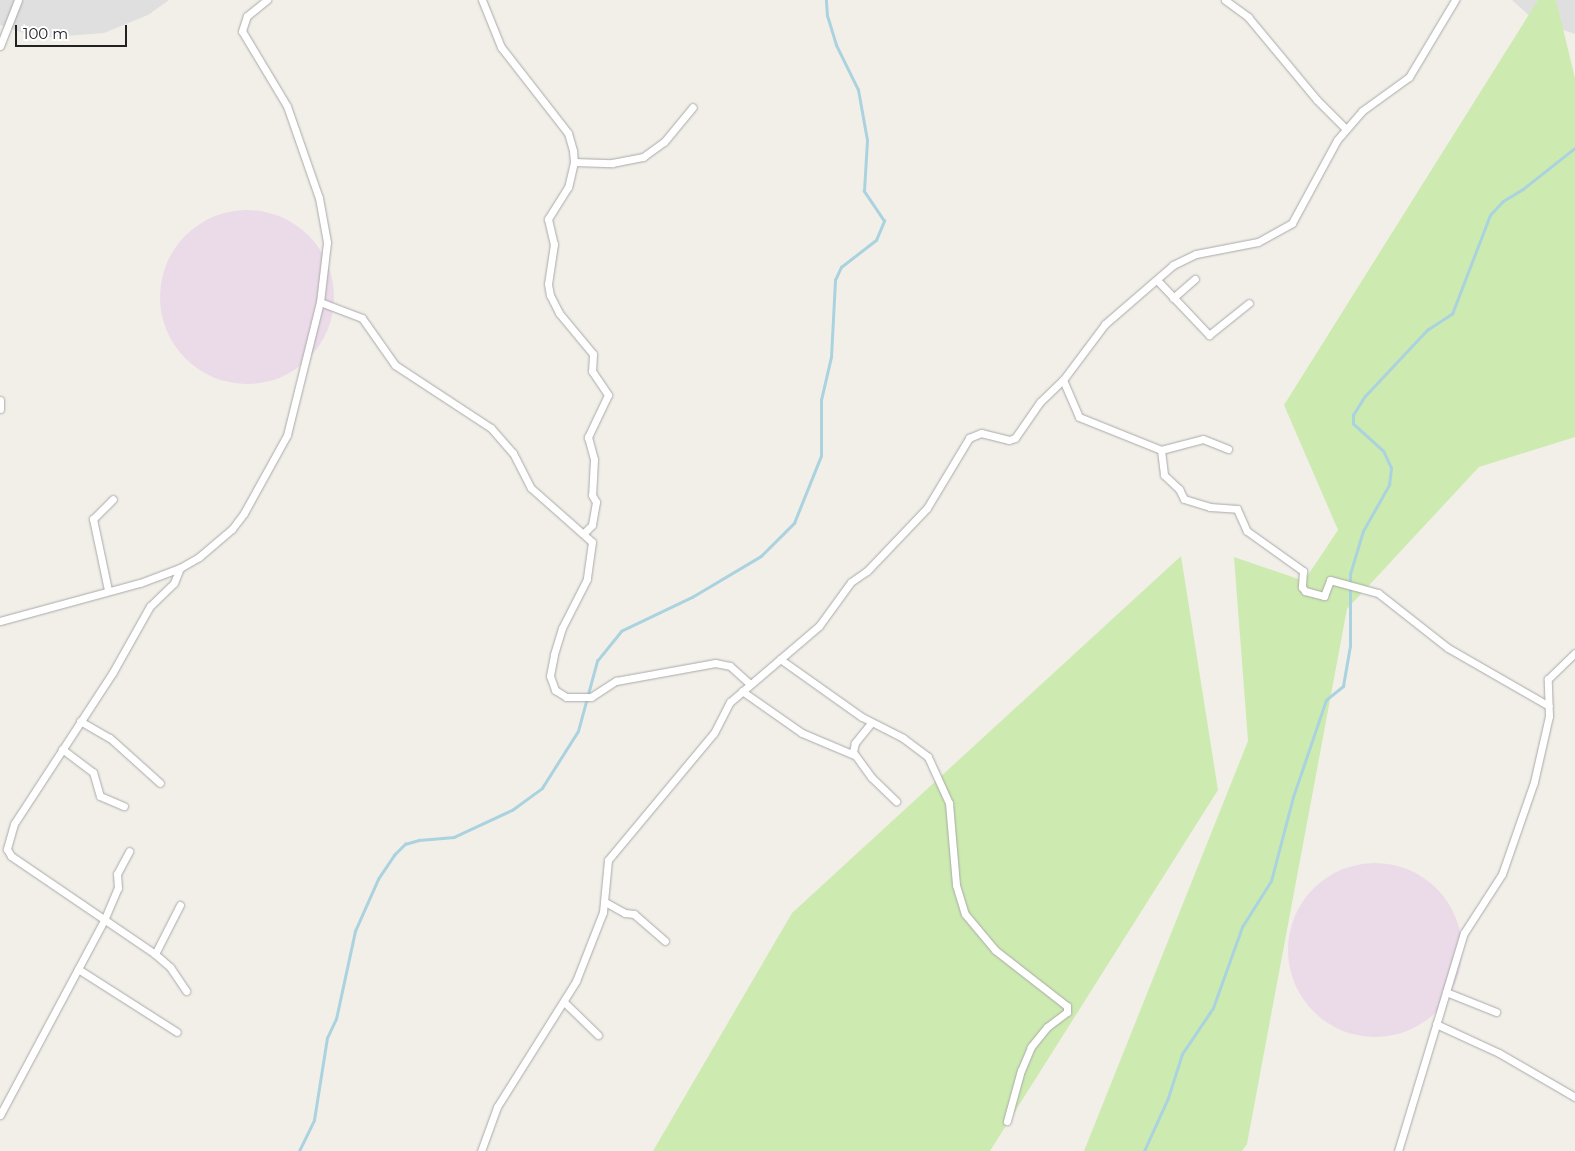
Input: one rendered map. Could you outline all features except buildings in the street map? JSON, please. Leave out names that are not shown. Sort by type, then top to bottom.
[{"type":"street","points":[[0,46],[18,0]]},
{"type":"street","points":[[0,621],[108,590],[140,584],[180,568],[212,548],[232,529],[274,462],[295,413],[320,302],[327,242],[319,198],[287,106],[242,31],[246,16],[268,0]]},
{"type":"street","points":[[482,0],[502,47],[568,133],[574,162],[568,187],[548,219],[554,244],[548,284],[550,295],[559,313],[593,354],[592,371],[608,395],[588,438],[594,459],[592,495],[596,502],[592,525],[584,533]]},
{"type":"street","points":[[1225,0],[1248,17],[1317,100],[1346,129]]},
{"type":"street","points":[[481,1151],[497,1107],[564,1003],[588,953],[605,902],[608,860],[709,739],[726,707],[818,626],[851,582],[862,575],[927,508],[969,438],[981,433],[1009,440],[1016,438],[1040,402],[1063,380],[1105,324],[1182,260],[1246,246],[1288,227],[1302,208],[1326,157],[1346,129],[1362,111],[1409,77],[1455,0]]},
{"type":"street","points":[[574,162],[612,163],[643,157],[664,142],[693,107]]},
{"type":"street","points":[[1173,298],[1195,279]]},
{"type":"street","points":[[1157,280],[1209,335],[1250,303]]},
{"type":"street","points":[[320,302],[362,318],[395,365],[491,428],[513,453],[531,488],[592,542],[587,580],[562,628],[550,676],[552,686],[560,693],[587,697],[616,682],[715,663],[730,666],[750,684]]},
{"type":"street","points":[[1063,380],[1079,417],[1161,450],[1203,439],[1228,449]]},
{"type":"street","points":[[0,400],[0,409]]},
{"type":"street","points":[[1161,450],[1164,475],[1179,489],[1184,499],[1210,507],[1237,509],[1247,531],[1303,570],[1302,587],[1305,591],[1324,596],[1330,580],[1378,593],[1448,648],[1549,706]]},
{"type":"street","points":[[108,590],[93,519],[113,499]]},
{"type":"street","points":[[180,568],[174,584],[150,606],[139,629],[14,824],[8,849],[11,856],[105,918],[155,954],[170,967],[186,991]]},
{"type":"street","points":[[1398,1151],[1464,933],[1474,913],[1495,887],[1512,849],[1534,782],[1549,706],[1548,679],[1575,653]]},
{"type":"street","points":[[780,659],[871,723],[913,744],[934,766],[949,803],[958,896],[973,928],[995,950],[1067,1006],[1067,1012],[1047,1027],[1031,1047],[1021,1070],[1007,1121]]},
{"type":"street","points":[[742,691],[802,733],[854,755],[896,801]]},
{"type":"street","points":[[80,721],[110,738],[160,783]]},
{"type":"street","points":[[854,755],[854,745],[871,723]]},
{"type":"street","points":[[62,749],[93,772],[100,796],[124,806]]},
{"type":"street","points":[[0,1115],[105,918],[118,888],[117,874],[129,851]]},
{"type":"street","points":[[605,902],[625,913],[634,914],[664,941]]},
{"type":"street","points":[[155,954],[180,905]]},
{"type":"street","points":[[78,968],[177,1032]]},
{"type":"street","points":[[1446,992],[1496,1012]]},
{"type":"street","points":[[564,1003],[598,1035]]},
{"type":"street","points":[[1436,1024],[1499,1052],[1575,1097]]},
{"type":"shaded area","points":[[0,0],[169,0],[148,15],[104,33],[39,38],[0,25]]},
{"type":"shaded area","points":[[1512,0],[1575,0],[1575,34],[1535,21]]},
{"type":"shaded area","points":[[238,210],[256,210],[288,220],[314,242],[324,256],[330,272],[334,306],[324,338],[302,364],[288,374],[272,380],[256,384],[238,384],[206,374],[180,352],[170,338],[164,322],[160,306],[160,288],[170,256],[192,230],[206,220],[222,214]]},
{"type":"shaded area","points":[[1366,863],[1384,863],[1416,873],[1442,895],[1452,909],[1458,925],[1462,959],[1452,991],[1430,1017],[1416,1027],[1400,1033],[1384,1037],[1366,1037],[1334,1027],[1308,1005],[1298,991],[1292,975],[1288,959],[1288,941],[1298,909],[1320,883],[1334,873],[1350,867]]},
{"type":"green space","points":[[1538,0],[1556,0],[1575,78],[1575,437],[1479,467],[1347,609],[1247,1144],[1242,1151],[1084,1151],[1248,741],[1234,557],[1304,581],[1338,530],[1284,405]]},
{"type":"green space","points":[[1181,556],[1218,790],[990,1151],[653,1151],[792,913]]},
{"type":"waterway","points":[[299,1151],[314,1120],[327,1038],[336,1019],[355,931],[378,879],[394,855],[405,844],[419,840],[454,837],[512,810],[542,788],[578,731],[597,661],[621,631],[692,597],[761,556],[794,523],[821,456],[821,400],[831,357],[835,280],[841,267],[876,240],[884,221],[864,191],[867,140],[858,90],[836,45],[827,16],[826,0]]},
{"type":"waterway","points":[[1144,1151],[1168,1098],[1182,1054],[1213,1008],[1242,927],[1271,881],[1293,797],[1326,700],[1343,686],[1350,646],[1350,574],[1363,531],[1389,485],[1391,468],[1383,451],[1353,424],[1353,415],[1365,396],[1427,330],[1452,314],[1490,215],[1503,201],[1523,189],[1575,148]]}]
